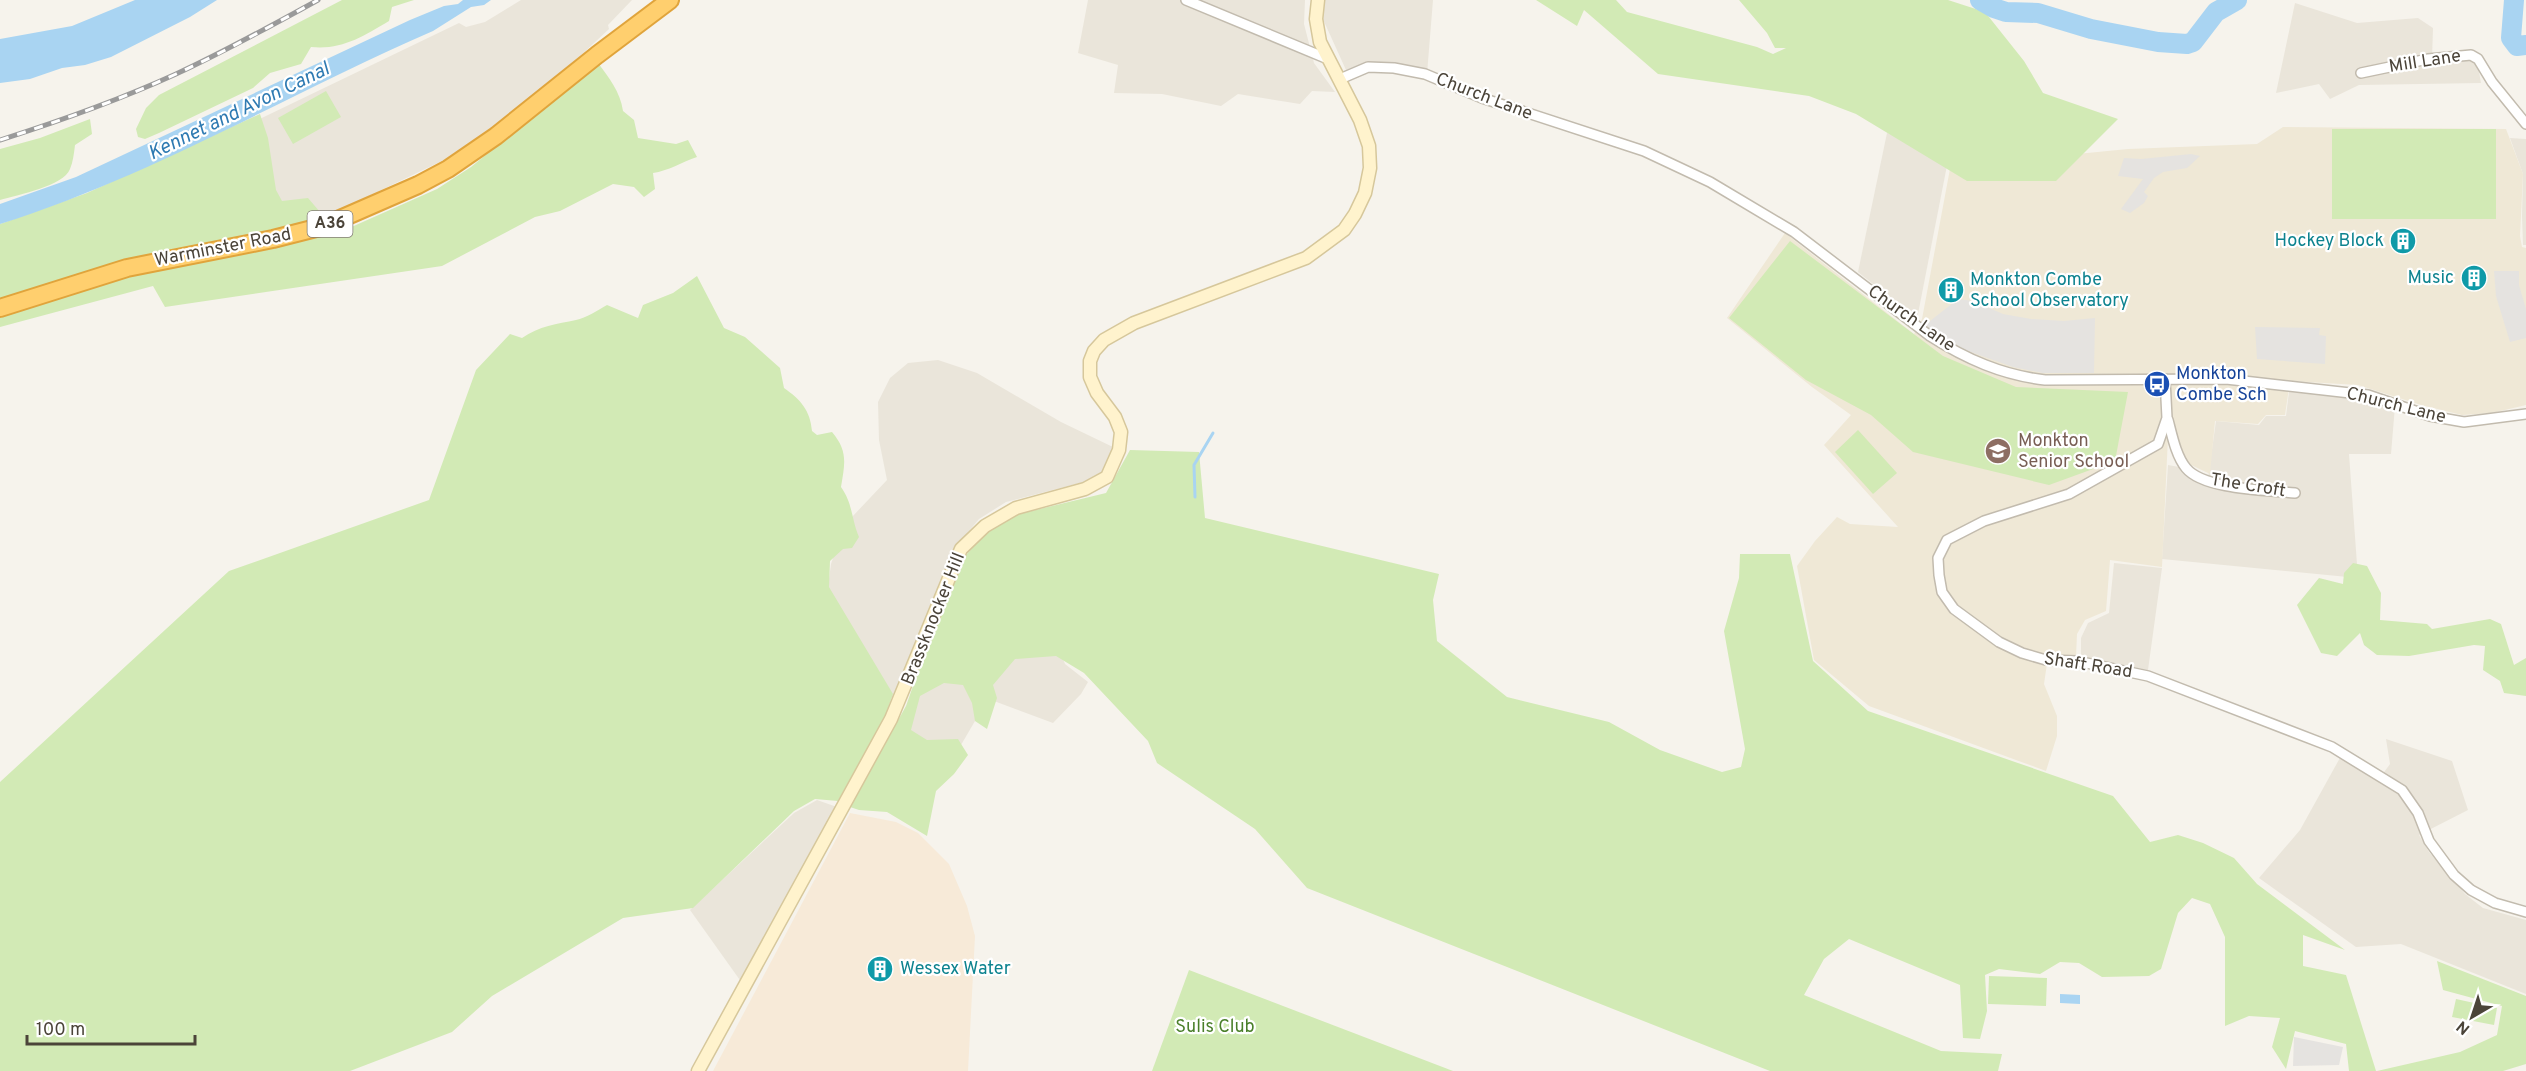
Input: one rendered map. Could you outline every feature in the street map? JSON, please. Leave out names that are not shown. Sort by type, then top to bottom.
[{"type":"highway","name":"Warminster Road","points":[[0,309],[127,268],[273,239],[324,226],[418,184],[448,169],[477,150],[670,0]]},
{"type":"street","points":[[1186,0],[1328,59]]},
{"type":"street","name":"Brassknocker Hill","points":[[698,1071],[891,719],[962,549],[985,526],[1016,508],[1084,489],[1107,477],[1119,450],[1120,432],[1115,417],[1097,393],[1090,377],[1090,361],[1094,351],[1104,340],[1134,323],[1306,258],[1344,230],[1355,214],[1365,193],[1370,168],[1369,146],[1340,79],[1320,42],[1316,19],[1318,0]]},
{"type":"street","name":"Mill Lane","points":[[2361,73],[2428,59],[2471,55],[2478,59],[2492,82],[2526,124]]},
{"type":"street","name":"Church Lane","points":[[1340,79],[1368,67],[1394,68],[1425,74],[1493,102],[1644,151],[1746,202],[1794,232],[1930,336],[1951,350],[1999,371],[2045,380],[2226,379],[2347,392],[2393,402],[2430,416],[2464,422],[2526,414]]},
{"type":"street","name":"Shaft Road","points":[[2165,380],[2167,418],[2162,437],[2151,449],[2069,494],[1984,521],[1947,540],[1938,558],[1942,592],[1954,609],[1999,642],[2022,653],[2046,660],[2078,662],[2148,676],[2331,747],[2402,790],[2418,813],[2429,842],[2454,875],[2471,890],[2496,903],[2526,912]]},
{"type":"street","name":"The Croft","points":[[2167,418],[2176,448],[2186,469],[2199,478],[2216,483],[2295,494]]},
{"type":"shaded area","points":[[521,0],[632,0],[608,25],[609,29],[578,58],[473,146],[321,219],[276,228],[239,129],[459,23],[466,27],[485,22]]},
{"type":"shaded area","points":[[1088,0],[1305,0],[1304,24],[1314,63],[1335,92],[1312,91],[1300,104],[1238,94],[1221,106],[1162,94],[1114,93],[1118,65],[1078,53]]},
{"type":"shaded area","points":[[1323,0],[1433,0],[1427,74],[1398,66],[1367,62],[1346,70],[1322,17]]},
{"type":"shaded area","points":[[2295,3],[2357,23],[2418,18],[2433,28],[2432,59],[2477,61],[2481,83],[2359,85],[2330,99],[2319,84],[2276,93]]},
{"type":"shaded area","name":"Monkton Senior School","points":[[2283,127],[2506,129],[2523,174],[2520,236],[2522,247],[2526,248],[2526,405],[2492,413],[2462,415],[2358,385],[2290,381],[2285,415],[2266,415],[2258,424],[2215,421],[2210,474],[2187,463],[2177,435],[2168,437],[2162,567],[2110,560],[2106,611],[2085,620],[2077,634],[2076,657],[2048,657],[2044,684],[2057,716],[2057,736],[2046,771],[1869,706],[1814,660],[1797,566],[1815,541],[1837,517],[1850,524],[1898,527],[1824,445],[1851,415],[1812,387],[1727,318],[1785,233],[1914,334],[1922,319],[1955,142],[2077,154],[2128,149],[2257,144]]},
{"type":"shaded area","points":[[1887,133],[1951,145],[1917,319],[1858,272]]},
{"type":"shaded area","points":[[2510,138],[2526,139],[2526,245],[2523,245],[2523,174]]},
{"type":"shaded area","points":[[2191,154],[2200,156],[2187,168],[2163,172],[2154,178],[2144,192],[2148,196],[2144,203],[2130,213],[2121,209],[2143,179],[2118,176],[2124,158],[2141,159]]},
{"type":"shaded area","points":[[2494,271],[2519,271],[2519,285],[2526,309],[2526,338],[2510,342],[2496,296]]},
{"type":"shaded area","points":[[1958,299],[1973,301],[2003,314],[2031,319],[2064,321],[2095,318],[2094,373],[2043,373],[2013,367],[1965,350],[1925,325]]},
{"type":"shaded area","points":[[2255,327],[2320,328],[2319,335],[2326,336],[2325,364],[2257,359]]},
{"type":"shaded area","points":[[938,360],[977,373],[1061,422],[1115,448],[1101,475],[1091,480],[1006,502],[979,519],[958,544],[948,563],[893,700],[827,594],[831,564],[839,540],[852,517],[887,480],[879,440],[878,402],[890,378],[908,363]]},
{"type":"shaded area","points":[[2289,392],[2352,396],[2395,406],[2391,454],[2349,454],[2358,578],[2162,559],[2168,465],[2179,467],[2194,479],[2207,485],[2216,421],[2259,425],[2266,416],[2286,416]]},
{"type":"shaded area","points":[[2114,563],[2162,568],[2148,670],[2081,657],[2081,638],[2088,623],[2109,613]]},
{"type":"shaded area","points":[[956,568],[1035,589],[1065,664],[1088,682],[1081,694],[1053,723],[986,698],[954,757],[898,724],[918,691]]},
{"type":"shaded area","points":[[2386,739],[2452,761],[2468,810],[2419,835],[2429,852],[2465,894],[2483,908],[2526,920],[2526,994],[2401,944],[2356,947],[2259,878],[2300,830],[2341,756],[2379,779],[2390,764]]},
{"type":"shaded area","points":[[817,800],[837,807],[742,983],[690,910],[794,813]]},
{"type":"shaded area","name":"Wessex Water","points":[[850,813],[896,822],[918,833],[949,864],[967,906],[975,936],[968,1071],[713,1071]]},
{"type":"shaded area","points":[[2294,1037],[2343,1047],[2339,1065],[2293,1066]]},
{"type":"green space","points":[[342,0],[414,0],[392,7],[389,21],[361,37],[332,46],[311,47],[301,64],[270,73],[253,88],[159,133],[145,139],[138,137],[136,129],[146,108],[159,95]]},
{"type":"green space","points":[[1536,0],[1616,0],[1627,12],[1757,47],[1773,54],[1786,48],[1775,48],[1767,33],[1739,0],[1948,0],[1985,12],[2024,61],[2043,93],[2118,119],[2056,181],[1967,181],[1856,114],[1809,96],[1658,74],[1584,10],[1577,26]]},
{"type":"green space","points":[[598,63],[617,91],[623,111],[634,120],[638,138],[676,144],[688,140],[697,157],[653,173],[655,189],[644,197],[634,187],[613,184],[560,211],[535,217],[442,266],[165,307],[153,286],[0,327],[0,224],[87,193],[260,114],[268,138],[276,190],[282,201],[308,198],[338,233],[437,189],[471,167]]},
{"type":"green space","points":[[326,91],[341,117],[293,144],[278,118]]},
{"type":"green space","points":[[90,119],[92,134],[75,145],[72,163],[66,175],[50,185],[0,200],[0,149],[40,138]]},
{"type":"green space","points":[[2332,129],[2496,129],[2496,219],[2332,219]]},
{"type":"green space","points":[[1790,241],[1943,356],[2016,387],[2128,392],[2115,461],[2049,485],[1913,452],[1871,415],[1806,380],[1729,318]]},
{"type":"green space","points":[[697,276],[724,328],[745,337],[780,368],[784,388],[804,406],[812,431],[817,435],[832,432],[843,451],[841,487],[848,499],[859,537],[852,548],[843,549],[830,561],[829,587],[893,694],[884,719],[838,801],[815,799],[794,811],[693,908],[623,918],[492,996],[452,1032],[350,1071],[0,1071],[0,782],[229,571],[429,500],[476,370],[510,334],[522,338],[542,328],[584,318],[607,305],[638,318],[643,305],[673,293]]},
{"type":"green space","points":[[1858,430],[1897,473],[1873,494],[1835,452]]},
{"type":"green space","points":[[1130,450],[1199,452],[1205,518],[1439,574],[1433,600],[1437,641],[1507,697],[1609,722],[1660,750],[1722,772],[1741,767],[1745,749],[1724,631],[1739,578],[1740,554],[1790,554],[1813,661],[1868,711],[2113,796],[2150,842],[2178,835],[2203,843],[2234,858],[2257,884],[2345,950],[2303,935],[2303,966],[2346,975],[2376,1071],[2349,1071],[2346,1044],[2295,1031],[2286,1069],[2272,1047],[2280,1018],[2249,1016],[2225,1026],[2225,937],[2210,904],[2192,898],[2178,913],[2161,969],[2149,976],[2102,977],[2079,963],[2060,962],[2040,974],[1999,969],[1985,975],[1987,1011],[1980,1039],[1963,1038],[1960,985],[1849,939],[1824,959],[1804,995],[1941,1051],[2002,1054],[1998,1071],[1770,1071],[1307,888],[1255,829],[1157,763],[1148,741],[1084,673],[1056,656],[1015,659],[993,685],[997,698],[987,729],[975,721],[972,703],[963,685],[944,683],[920,696],[911,730],[927,740],[958,739],[968,755],[954,774],[936,791],[927,836],[887,812],[850,807],[906,706],[932,632],[966,555],[989,529],[1019,514],[1106,493]]},
{"type":"green space","points":[[2353,563],[2367,566],[2381,593],[2380,620],[2427,624],[2432,629],[2490,619],[2501,624],[2514,665],[2526,658],[2526,696],[2504,693],[2500,681],[2483,670],[2485,646],[2474,645],[2409,656],[2377,655],[2364,645],[2360,633],[2337,656],[2321,653],[2297,605],[2319,578],[2343,584],[2344,573]]},
{"type":"green space","points":[[2437,961],[2526,996],[2526,1064],[2503,1071],[2377,1071],[2460,1052],[2497,1035],[2502,1006],[2443,990]]},
{"type":"green space","name":"Sulis Club","points":[[1189,970],[1453,1071],[1152,1071]]},
{"type":"green space","points":[[1989,976],[2047,978],[2046,1006],[1988,1004]]},
{"type":"green space","points":[[2456,999],[2497,1008],[2494,1025],[2452,1017]]},
{"type":"water","points":[[135,0],[217,0],[190,17],[111,57],[85,65],[62,68],[30,79],[0,83],[0,39],[72,26]]},
{"type":"water","name":"Kennet and Avon Canal","points":[[463,0],[491,0],[484,5],[471,7],[433,31],[166,158],[56,205],[0,224],[0,204],[76,177],[410,20],[444,6],[458,4]]},
{"type":"water","points":[[2060,994],[2080,995],[2080,1004],[2060,1003]]},
{"type":"waterway","points":[[1980,0],[2006,12],[2038,13],[2091,29],[2158,42],[2187,44],[2193,42],[2216,12],[2237,0]]},
{"type":"waterway","points":[[2514,0],[2511,38],[2517,46],[2526,45]]},
{"type":"waterway","points":[[1195,497],[1194,465],[1213,433]]},
{"type":"railway","points":[[0,140],[89,110],[155,84],[230,48],[318,0]]},
{"type":"place","name":"Hockey Block","points":[[2403,241]]},
{"type":"place","name":"Music","points":[[2474,278]]},
{"type":"place","name":"Monkton Combe School Observatory","points":[[1951,290]]},
{"type":"place","name":"Monkton Combe Sch","points":[[2157,384]]},
{"type":"place","name":"Monkton Senior School","points":[[1998,451]]},
{"type":"place","name":"Wessex Water","points":[[880,969]]}]
